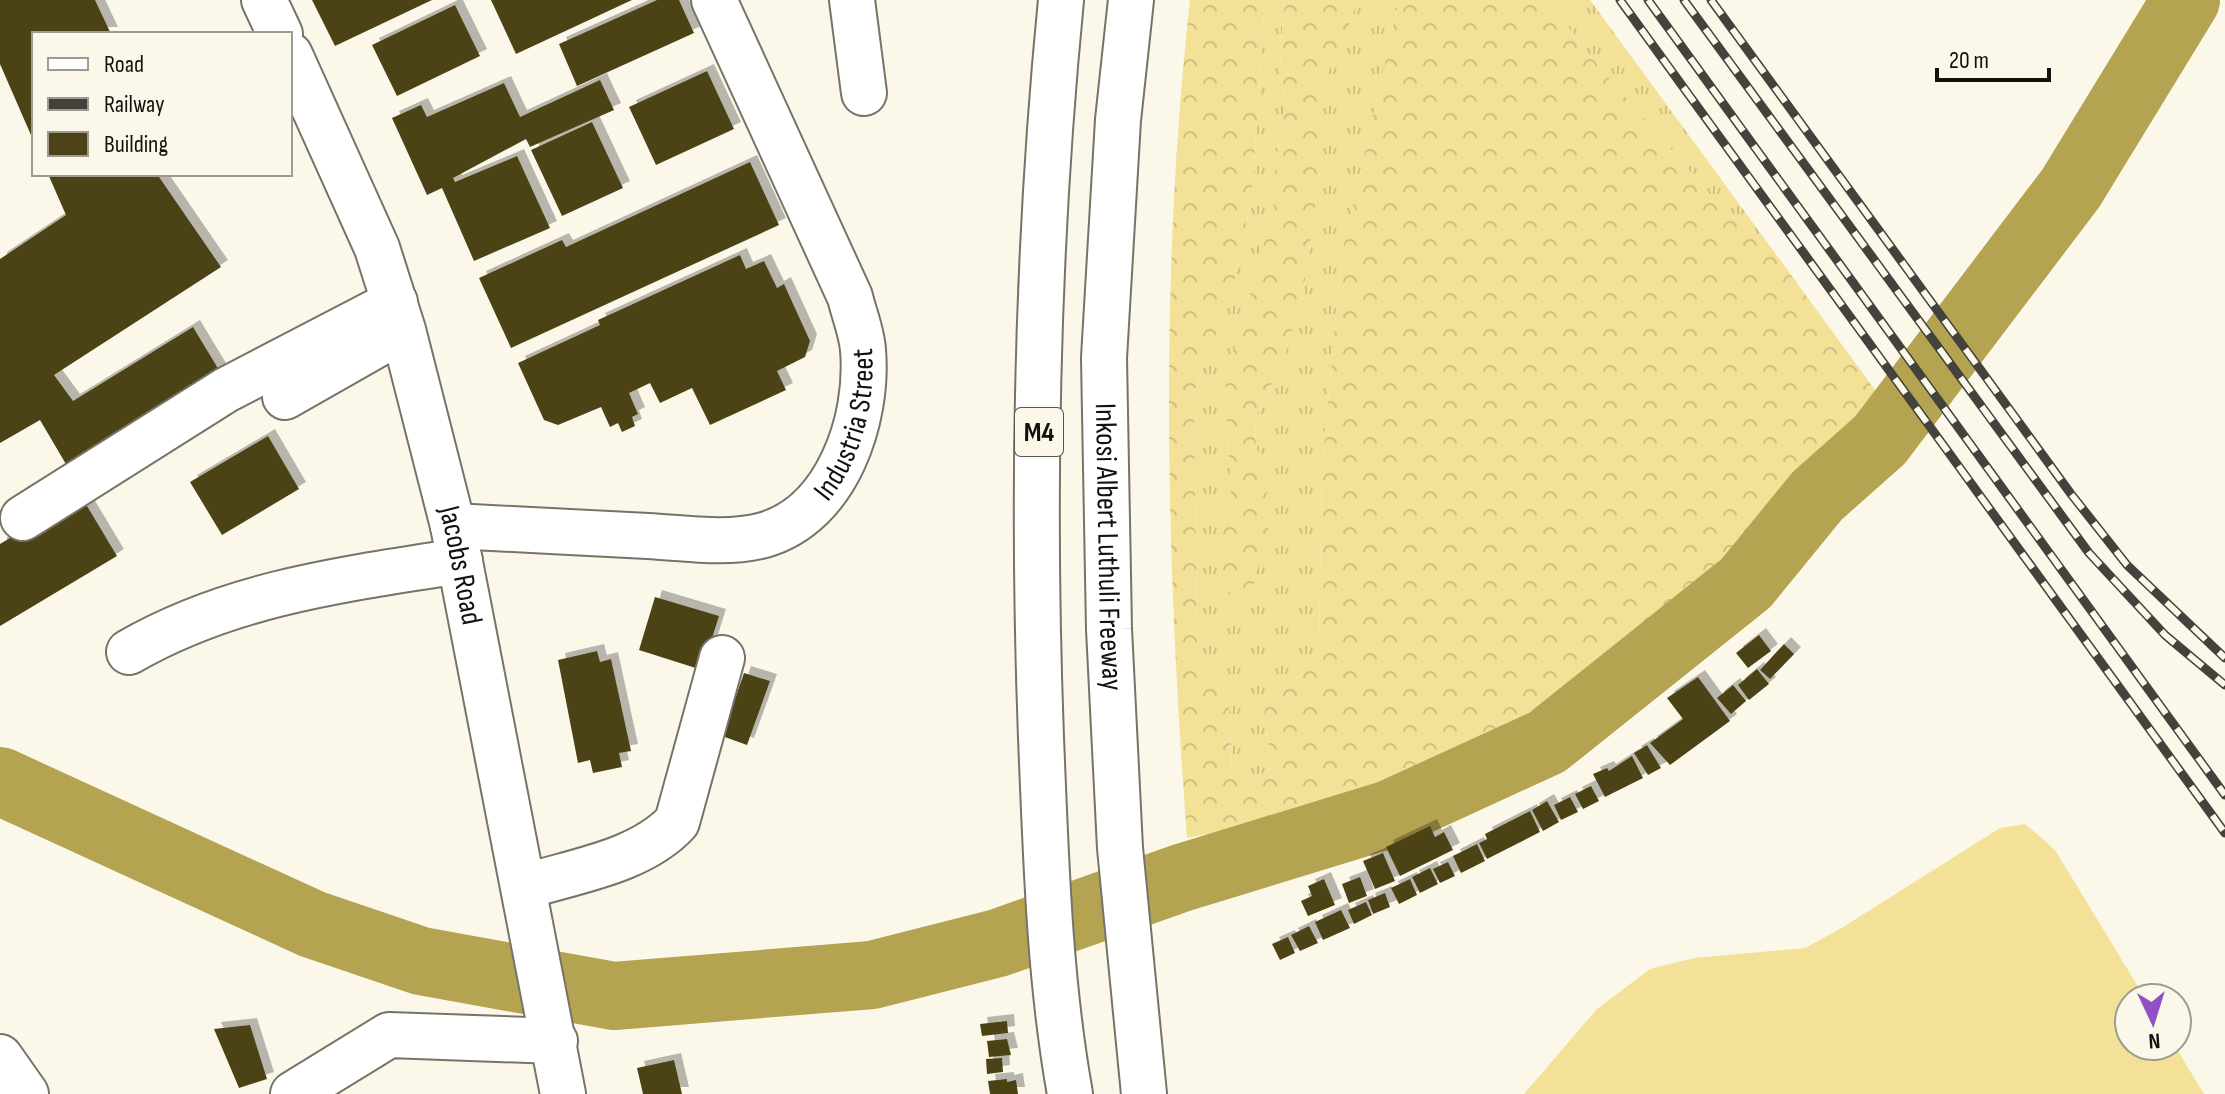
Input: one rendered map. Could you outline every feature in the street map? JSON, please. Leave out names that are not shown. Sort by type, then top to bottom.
[{"type":"main road","points":[[264,0],[279,32]]},
{"type":"main road","name":"Industria Street","points":[[129,652],[197,617],[456,543],[719,540],[764,535],[804,515],[840,466],[850,445],[863,395],[863,349],[850,297],[714,0]]},
{"type":"main road","points":[[852,0],[864,93]]},
{"type":"main road","name":"M4","points":[[1061,0],[1040,298],[1037,628],[1046,864],[1059,1035],[1070,1094]]},
{"type":"main road","name":"Inkosi Albert Luthuli Freeway","points":[[1131,0],[1118,120],[1104,358],[1109,629],[1120,848],[1144,1094]]},
{"type":"main road","name":"Jacobs Road","points":[[292,59],[377,248],[399,316],[456,543],[563,1094]]},
{"type":"main road","points":[[285,397],[399,316]]},
{"type":"main road","points":[[23,518],[226,390],[399,316]]},
{"type":"main road","points":[[527,908],[662,839],[677,822],[722,658]]},
{"type":"main road","points":[[293,1094],[389,1035],[553,1030]]},
{"type":"main road","points":[[0,1057],[26,1094]]},
{"type":"green space","points":[[1190,0],[1265,0],[1252,195],[1232,292],[1194,392],[1197,633],[1200,654],[1229,709],[1232,771],[1248,780],[1274,768],[1263,720],[1266,701],[1305,672],[1319,645],[1322,469],[1341,258],[1399,0],[1549,0],[1579,43],[1722,209],[1767,242],[1883,401],[1787,499],[1684,596],[1574,683],[1516,721],[1425,772],[1367,796],[1187,838],[1174,629],[1169,419],[1174,209]]},
{"type":"green space","points":[[1265,0],[1285,0],[1280,55],[1285,110],[1275,165],[1273,212],[1225,382],[1231,491],[1218,560],[1266,472],[1256,446],[1255,419],[1284,357],[1302,301],[1322,156],[1322,84],[1347,33],[1357,0],[1399,0],[1341,258],[1322,469],[1319,645],[1305,672],[1266,701],[1263,720],[1274,768],[1248,780],[1232,771],[1229,709],[1200,654],[1197,633],[1194,392],[1232,292],[1252,195]]},
{"type":"green space","points":[[1285,0],[1357,0],[1347,33],[1322,84],[1322,156],[1302,301],[1284,357],[1255,419],[1256,446],[1266,472],[1268,529],[1251,595],[1240,603],[1222,585],[1218,560],[1231,491],[1225,382],[1273,212],[1275,165],[1285,110],[1280,55]]},
{"type":"green space","points":[[1549,0],[1590,0],[1767,242],[1722,209],[1579,43]]},
{"type":"green space","points":[[2025,824],[2055,850],[2135,982],[2113,982],[2113,1062],[2185,1062],[2204,1094],[1524,1094],[1597,1009],[1650,969],[1694,958],[1805,948],[2000,828]]},
{"type":"building","points":[[0,0],[95,0],[110,32],[32,32],[32,137],[0,64]]},
{"type":"building","points":[[312,0],[432,0],[335,46]]},
{"type":"building","points":[[491,0],[632,0],[516,54]]},
{"type":"building","points":[[657,0],[679,0],[694,33],[577,86],[559,44]]},
{"type":"building","points":[[455,5],[480,56],[397,96],[372,45]]},
{"type":"building","points":[[707,71],[734,129],[656,165],[629,107]]},
{"type":"building","points":[[600,80],[614,110],[530,147],[526,139],[453,178],[455,182],[517,156],[550,228],[474,261],[442,188],[427,195],[392,118],[421,105],[427,117],[504,83],[520,117]]},
{"type":"building","points":[[592,122],[623,188],[562,216],[531,150]]},
{"type":"building","points":[[750,162],[779,225],[511,348],[479,278],[562,240],[566,247]]},
{"type":"building","points":[[49,176],[158,176],[221,267],[54,375],[73,401],[193,327],[225,380],[70,471],[40,420],[0,443],[0,259],[66,215]]},
{"type":"building","points":[[740,255],[746,269],[764,261],[777,288],[784,284],[810,341],[805,357],[777,371],[786,390],[710,425],[692,388],[660,403],[650,383],[629,393],[638,414],[632,417],[635,426],[622,432],[618,423],[610,427],[601,407],[558,425],[544,420],[518,363],[600,325],[598,320]]},
{"type":"building","points":[[268,436],[299,489],[222,535],[190,482]]},
{"type":"building","points":[[81,496],[117,556],[0,626],[0,544]]},
{"type":"building","points":[[655,597],[719,616],[702,670],[639,650]]},
{"type":"building","points":[[1759,635],[1771,651],[1748,668],[1736,653]]},
{"type":"building","points":[[1784,644],[1794,654],[1770,679],[1760,670]]},
{"type":"building","points":[[597,651],[600,662],[611,659],[631,751],[619,753],[622,767],[593,773],[590,760],[578,763],[558,660]]},
{"type":"building","points":[[1757,669],[1769,684],[1749,700],[1738,685]]},
{"type":"building","points":[[744,673],[770,681],[747,745],[722,736]]},
{"type":"building","points":[[1698,677],[1730,721],[1670,765],[1650,743],[1683,719],[1667,698]]},
{"type":"building","points":[[1733,685],[1746,701],[1731,714],[1717,698]]},
{"type":"building","points":[[1647,745],[1661,768],[1648,775],[1634,753]]},
{"type":"building","points":[[1632,756],[1643,778],[1605,797],[1593,774],[1607,768],[1609,771]]},
{"type":"building","points":[[1591,786],[1599,801],[1583,809],[1575,794]]},
{"type":"building","points":[[1570,797],[1578,812],[1561,820],[1554,805]]},
{"type":"building","points":[[1547,801],[1559,822],[1543,831],[1532,810]]},
{"type":"building","points":[[1530,811],[1540,832],[1487,859],[1479,843],[1487,839],[1485,834]]},
{"type":"building","points":[[1430,826],[1435,837],[1444,832],[1453,850],[1400,876],[1386,847]]},
{"type":"building","points":[[1477,844],[1485,861],[1461,873],[1453,856]]},
{"type":"building","points":[[1383,853],[1395,881],[1375,889],[1363,861]]},
{"type":"building","points":[[1448,862],[1455,876],[1440,883],[1433,869]]},
{"type":"building","points":[[1430,868],[1438,884],[1420,893],[1412,877]]},
{"type":"building","points":[[1360,877],[1367,896],[1349,903],[1342,884]]},
{"type":"building","points":[[1324,879],[1335,905],[1308,916],[1301,901],[1312,896],[1308,886]]},
{"type":"building","points":[[1410,879],[1417,895],[1399,904],[1391,888]]},
{"type":"building","points":[[1385,893],[1390,907],[1373,914],[1368,900]]},
{"type":"building","points":[[1366,902],[1372,915],[1354,924],[1348,910]]},
{"type":"building","points":[[1341,910],[1350,928],[1323,940],[1315,922]]},
{"type":"building","points":[[1309,926],[1318,943],[1300,951],[1291,935]]},
{"type":"building","points":[[1288,937],[1295,953],[1280,960],[1272,944]]},
{"type":"building","points":[[1007,1021],[1008,1033],[982,1036],[980,1024]]},
{"type":"building","points":[[250,1025],[267,1079],[239,1088],[214,1029]]},
{"type":"building","points":[[1007,1039],[1011,1055],[989,1057],[987,1041]]},
{"type":"building","points":[[1002,1058],[1003,1072],[987,1074],[986,1059]]},
{"type":"building","points":[[674,1060],[682,1094],[643,1094],[637,1068]]},
{"type":"building","points":[[1007,1079],[1007,1082],[1016,1080],[1018,1094],[990,1094],[988,1081]]},
{"type":"waterway","points":[[0,781],[312,924],[421,961],[614,996],[872,975],[998,943],[1181,878],[1390,814],[1547,742],[1746,583],[1817,496],[1880,440],[2071,188],[2186,0]]},
{"type":"railway","points":[[1620,0],[2225,833]]},
{"type":"railway","points":[[1648,0],[2225,795]]},
{"type":"railway","points":[[1684,0],[2089,553],[2165,635],[2225,685]]},
{"type":"railway","points":[[1711,0],[2071,494],[2127,565],[2225,658]]}]
